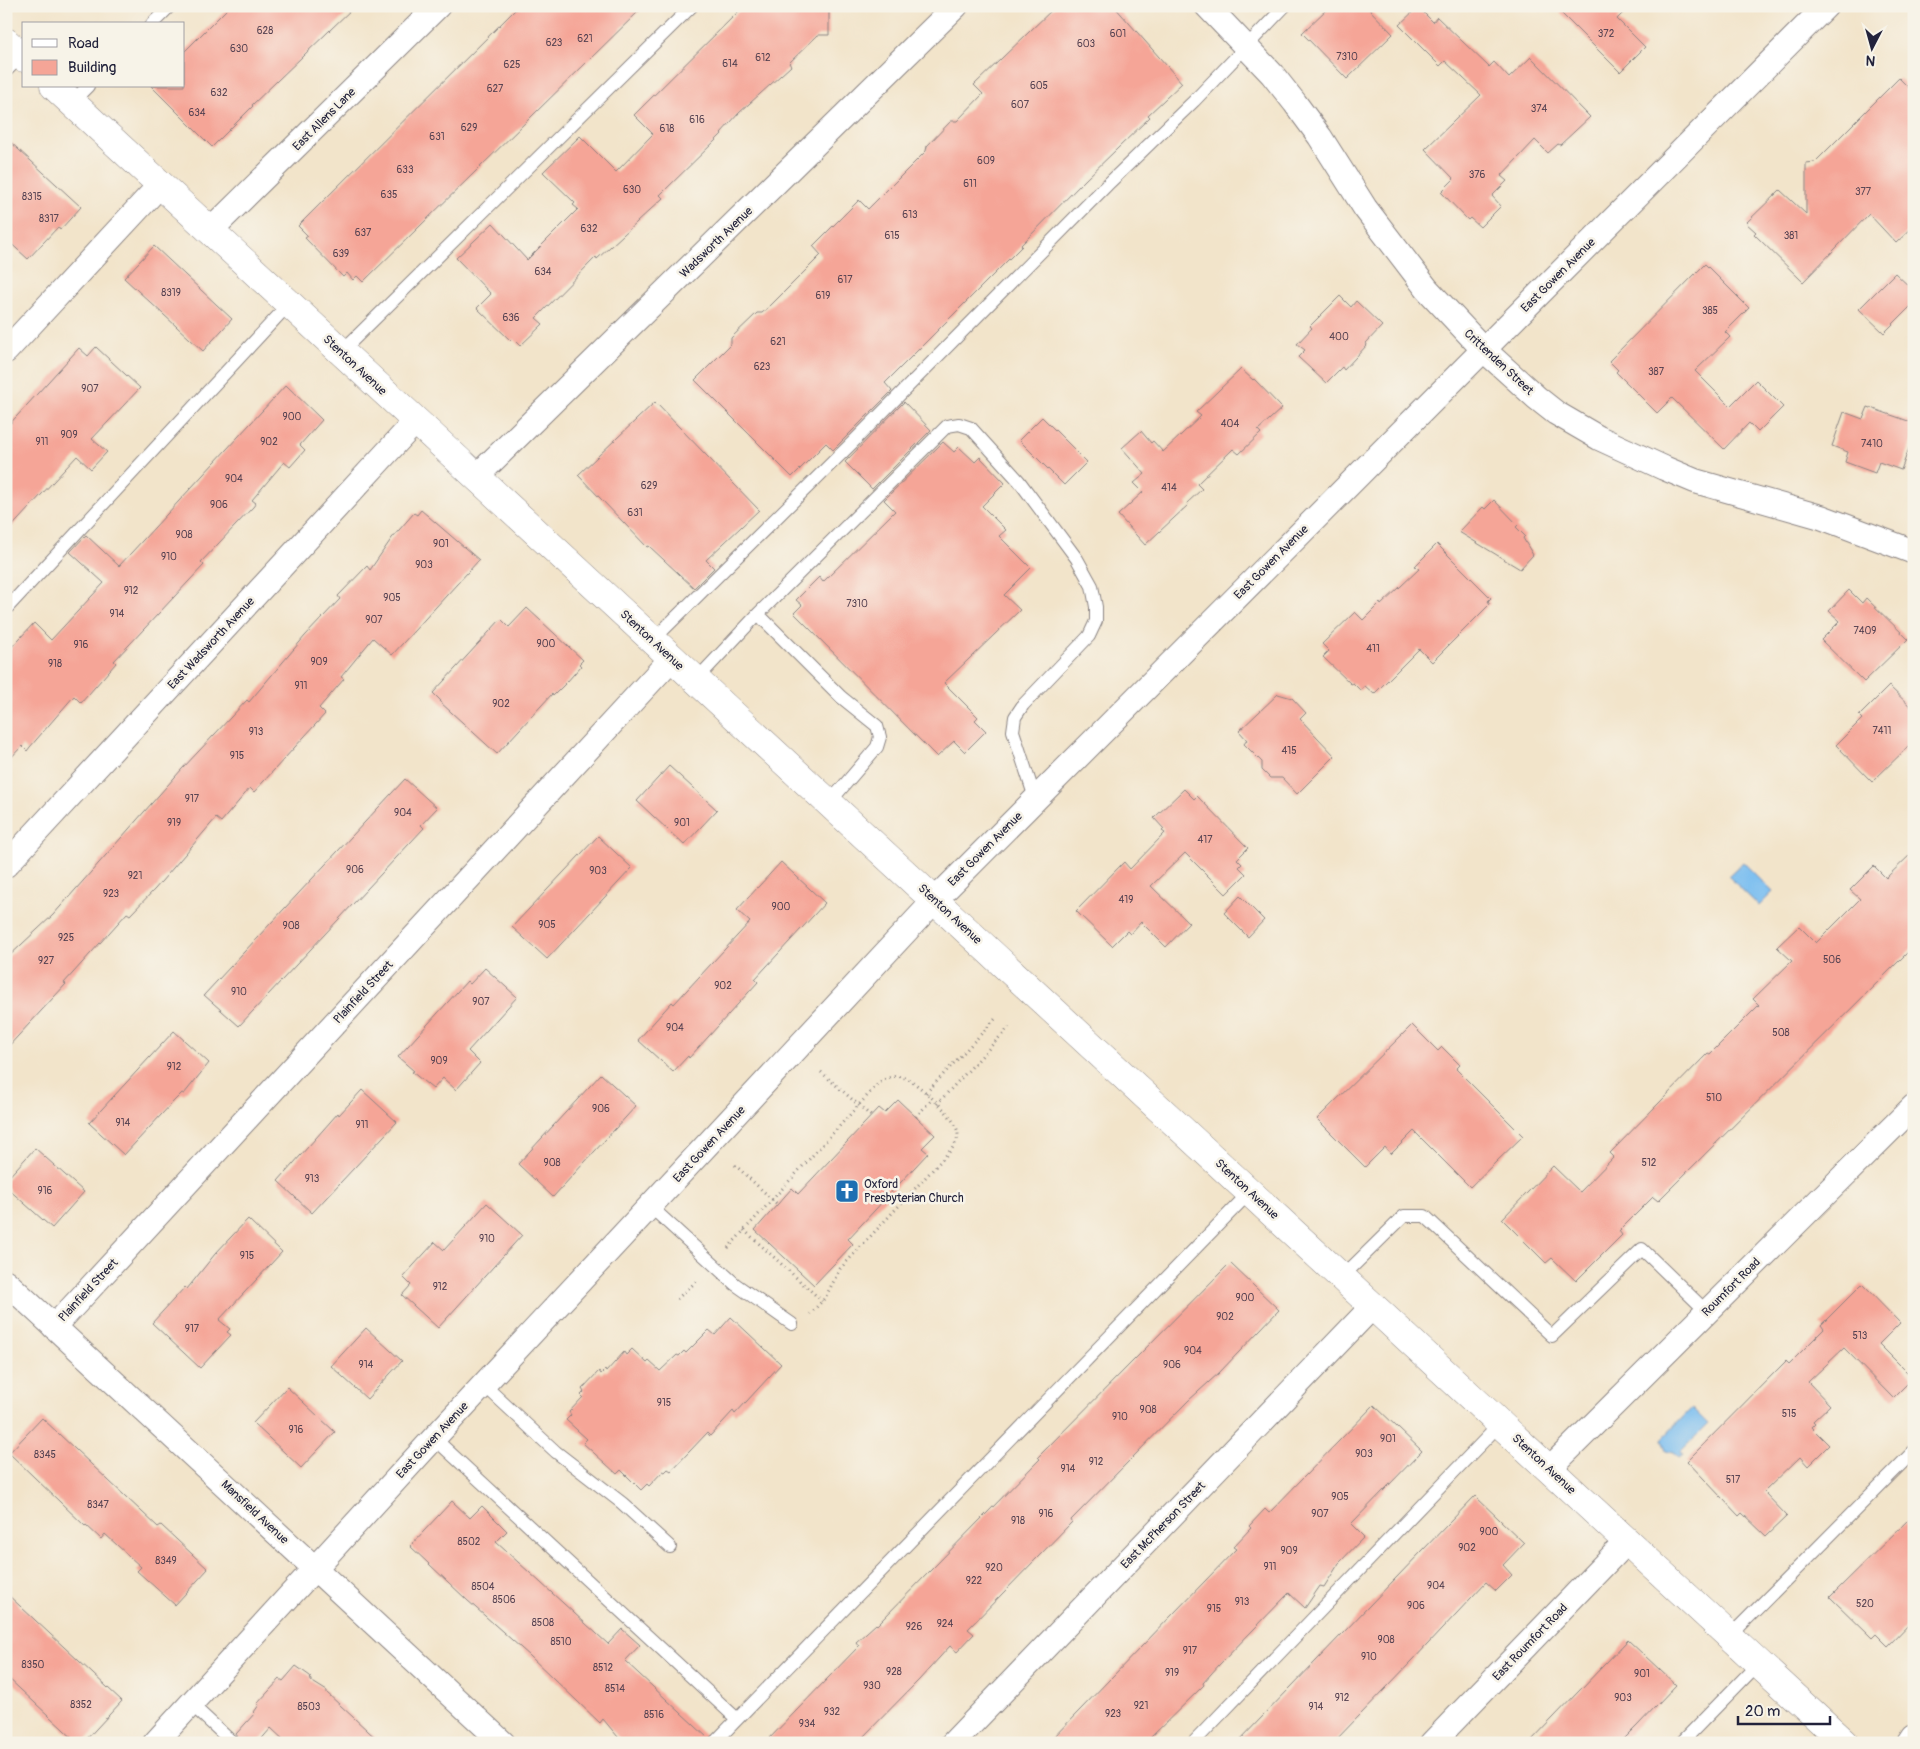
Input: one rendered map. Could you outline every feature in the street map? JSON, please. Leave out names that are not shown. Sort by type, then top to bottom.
[{"type":"main road","name":"Stenton Avenue","points":[[71,92],[160,185],[1845,1743]]},
{"type":"street","name":"East Allens Lane","points":[[210,231],[438,6]]},
{"type":"street","name":"Wadsworth Avenue","points":[[476,477],[956,6]]},
{"type":"street","name":"Crittenden Street","points":[[1207,6],[1246,46],[1295,103],[1320,137],[1366,208],[1426,289],[1484,350],[1518,382],[1556,413],[1599,438],[1695,481],[1821,517],[1914,552]]},
{"type":"street","name":"East Gowen Avenue","points":[[155,1743],[434,1438],[651,1207],[934,900],[1826,6]]},
{"type":"street","points":[[6,351],[160,185]]},
{"type":"street","name":"East Wadsworth Avenue","points":[[6,865],[416,421]]},
{"type":"street","name":"Plainfield Street","points":[[54,1327],[662,649]]},
{"type":"street","name":"Roumfort Road","points":[[1549,1469],[1914,1106]]},
{"type":"street","name":"Mansfield Avenue","points":[[6,1282],[503,1743]]},
{"type":"street","name":"East McPherson Street","points":[[953,1743],[1373,1306]]},
{"type":"street","name":"East Roumfort Road","points":[[1432,1743],[1627,1541]]},
{"type":"street","points":[[1910,1743],[1914,1737]]},
{"type":"lane","points":[[154,22],[170,6]]},
{"type":"lane","points":[[341,352],[692,6]]},
{"type":"lane","points":[[662,649],[861,434],[1107,185],[1194,101],[1285,6]]},
{"type":"lane","points":[[6,609],[289,304]]},
{"type":"lane","points":[[696,680],[758,614],[947,426],[960,424],[971,428],[1019,481],[1077,559],[1092,586],[1096,607],[1096,621],[1089,636],[1023,705],[1015,717],[1013,731],[1035,798]]},
{"type":"lane","points":[[758,614],[841,697],[877,726],[880,737],[877,747],[829,803]]},
{"type":"lane","points":[[714,1743],[1250,1192]]},
{"type":"lane","points":[[651,1207],[735,1284],[792,1324]]},
{"type":"lane","points":[[1342,1278],[1404,1216],[1425,1216],[1552,1336],[1642,1249],[1707,1312]]},
{"type":"lane","points":[[484,1385],[556,1452],[622,1503],[670,1547]]},
{"type":"lane","points":[[1193,1743],[1500,1424]]},
{"type":"lane","points":[[434,1438],[737,1719]]},
{"type":"lane","points":[[1730,1636],[1914,1450]]},
{"type":"lane","points":[[1681,1743],[1758,1663]]},
{"type":"lane","points":[[191,1704],[233,1743]]},
{"type":"path","points":[[926,1093],[998,1017]]},
{"type":"path","points":[[937,1104],[1009,1028]]},
{"type":"path","points":[[821,1072],[871,1116]]},
{"type":"path","points":[[724,1252],[877,1085],[890,1077],[905,1077],[912,1081],[952,1118],[958,1137],[951,1150],[840,1269],[826,1298],[809,1315]]},
{"type":"path","points":[[916,1117],[932,1099]]},
{"type":"path","points":[[735,1166],[777,1204]]},
{"type":"path","points":[[744,1230],[822,1301]]},
{"type":"path","points":[[677,1299],[701,1277]]},
{"type":"water","points":[[1743,862],[1773,892],[1759,906],[1728,876]]},
{"type":"water","points":[[1692,1408],[1708,1424],[1680,1452],[1683,1455],[1679,1458],[1673,1453],[1666,1451],[1662,1439]]},
{"type":"building","points":[[230,6],[355,6],[252,105],[212,147],[153,88],[185,88],[185,51]]},
{"type":"building","points":[[519,6],[644,6],[363,282],[357,276],[353,280],[347,273],[343,277],[305,238],[308,236],[298,226]]},
{"type":"building","points":[[744,6],[829,6],[829,35],[818,35],[789,63],[791,66],[739,113],[722,134],[660,195],[663,198],[597,259],[596,257],[536,318],[543,324],[520,346],[513,339],[511,341],[477,308],[491,294],[456,258],[493,223],[527,260],[578,209],[573,205],[575,203],[543,172],[580,136],[616,172],[653,134],[634,115]]},
{"type":"building","points":[[1056,6],[1114,6],[1182,83],[1148,115],[1150,117],[1085,180],[885,383],[892,391],[833,450],[826,443],[792,477],[695,380],[731,344],[731,338],[757,313],[762,313],[770,306],[821,255],[813,246],[859,200],[868,209],[926,151],[927,146],[951,121],[957,121],[983,94],[974,85]]},
{"type":"building","points":[[1330,6],[1366,6],[1393,34],[1347,79],[1302,33]]},
{"type":"building","points":[[1554,6],[1630,6],[1617,19],[1645,47],[1620,72]]},
{"type":"building","points":[[1418,7],[1433,22],[1437,17],[1489,67],[1494,62],[1509,78],[1531,57],[1590,117],[1560,145],[1558,144],[1548,153],[1535,140],[1501,176],[1507,181],[1492,196],[1501,206],[1480,227],[1470,218],[1468,220],[1441,192],[1454,179],[1425,149],[1481,95],[1445,61],[1440,66],[1399,25]]},
{"type":"building","points":[[1899,78],[1914,93],[1914,226],[1896,243],[1869,214],[1803,282],[1754,234],[1756,232],[1746,223],[1780,190],[1806,214],[1806,163],[1815,162]]},
{"type":"building","points":[[6,138],[81,207],[60,230],[58,227],[28,259],[6,239]]},
{"type":"building","points":[[154,246],[232,319],[203,351],[124,278]]},
{"type":"building","points":[[1705,264],[1749,308],[1725,332],[1730,337],[1695,371],[1730,406],[1756,380],[1783,407],[1758,432],[1749,423],[1724,449],[1672,398],[1657,413],[1616,372],[1618,370],[1609,361]]},
{"type":"building","points":[[1895,273],[1914,291],[1914,303],[1884,333],[1859,309]]},
{"type":"building","points":[[1340,296],[1351,307],[1356,301],[1382,326],[1344,370],[1342,367],[1326,383],[1298,357],[1305,350],[1297,344],[1312,328],[1310,326]]},
{"type":"building","points":[[96,347],[140,388],[92,439],[107,452],[91,469],[77,456],[6,533],[6,428],[79,348],[88,356]]},
{"type":"building","points":[[1241,369],[1254,379],[1282,408],[1258,430],[1261,433],[1239,454],[1233,449],[1197,484],[1202,489],[1187,503],[1188,505],[1145,545],[1118,515],[1143,492],[1134,483],[1145,474],[1122,448],[1141,431],[1151,443],[1153,441],[1163,452],[1201,416],[1196,412]]},
{"type":"building","points":[[286,385],[322,420],[300,445],[305,450],[290,467],[284,462],[252,500],[256,503],[253,507],[201,562],[204,565],[114,661],[116,663],[81,703],[74,696],[27,751],[22,746],[6,763],[6,653],[34,623],[51,640],[104,583],[70,552],[86,535],[119,566]]},
{"type":"building","points":[[655,402],[759,510],[706,560],[714,568],[694,588],[649,546],[647,547],[578,475]]},
{"type":"building","points":[[904,402],[931,430],[872,489],[845,462]]},
{"type":"building","points":[[1868,407],[1914,423],[1914,435],[1901,470],[1879,462],[1875,473],[1845,462],[1848,452],[1832,446],[1844,412],[1863,419]]},
{"type":"building","points":[[1042,417],[1087,462],[1064,485],[1019,440]]},
{"type":"building","points":[[943,442],[954,452],[959,447],[975,462],[980,457],[1005,483],[982,506],[1006,530],[999,536],[1031,568],[1004,595],[1020,610],[944,683],[978,717],[975,720],[986,731],[965,752],[954,741],[937,757],[794,613],[802,605],[796,600],[819,577],[823,582],[895,511],[884,500]]},
{"type":"building","points":[[1494,500],[1518,525],[1516,527],[1525,536],[1523,538],[1533,555],[1520,569],[1459,532],[1483,507],[1485,509]]},
{"type":"building","points":[[421,510],[479,560],[392,655],[373,638],[341,677],[344,679],[319,708],[325,714],[254,792],[250,788],[221,822],[216,818],[155,889],[130,915],[127,913],[64,983],[66,984],[6,1049],[6,959],[53,915],[182,769],[247,700],[249,702],[305,636],[340,599],[338,596],[367,566],[370,570],[392,538],[414,513],[417,515]]},
{"type":"building","points":[[1437,544],[1491,598],[1488,601],[1490,604],[1432,662],[1419,649],[1374,694],[1365,686],[1360,690],[1353,683],[1351,684],[1323,657],[1329,651],[1322,644],[1355,612],[1363,620],[1380,603],[1381,605],[1419,569],[1415,566]]},
{"type":"building","points":[[1849,590],[1862,603],[1866,598],[1908,639],[1864,682],[1821,640],[1840,621],[1829,611]]},
{"type":"building","points":[[527,608],[583,660],[579,664],[581,666],[567,682],[553,696],[552,694],[497,754],[440,702],[433,693],[501,619],[509,627]]},
{"type":"building","points":[[1889,686],[1914,710],[1914,741],[1872,782],[1836,745],[1862,719],[1859,716]]},
{"type":"building","points":[[1278,694],[1292,698],[1306,713],[1300,719],[1335,756],[1297,794],[1282,778],[1270,778],[1262,770],[1262,762],[1244,744],[1247,740],[1239,731]]},
{"type":"building","points":[[669,766],[717,810],[684,845],[637,801]]},
{"type":"building","points":[[405,779],[437,808],[421,825],[424,828],[239,1026],[204,995]]},
{"type":"building","points":[[1184,789],[1194,799],[1197,796],[1248,848],[1237,859],[1242,864],[1239,867],[1246,874],[1226,894],[1185,853],[1151,886],[1189,923],[1166,947],[1141,922],[1130,934],[1127,931],[1112,946],[1076,911],[1124,862],[1130,869],[1165,833],[1162,831],[1164,829],[1154,818]]},
{"type":"building","points":[[598,836],[632,868],[547,959],[512,927]]},
{"type":"building","points":[[1914,851],[1914,946],[1658,1201],[1653,1197],[1619,1231],[1622,1235],[1576,1281],[1552,1258],[1546,1263],[1502,1219],[1553,1166],[1580,1192],[1614,1157],[1610,1153],[1708,1053],[1710,1054],[1759,1005],[1753,999],[1792,961],[1777,947],[1799,926],[1816,943],[1860,899],[1850,890],[1874,866],[1886,878]]},
{"type":"building","points":[[781,862],[825,903],[755,979],[758,982],[689,1058],[688,1056],[673,1072],[638,1040],[750,922],[737,910]]},
{"type":"building","points":[[1240,896],[1264,920],[1248,937],[1224,913]]},
{"type":"building","points":[[485,968],[517,997],[468,1051],[480,1063],[456,1090],[443,1078],[433,1089],[412,1072],[414,1071],[398,1057],[467,981],[470,984]]},
{"type":"building","points":[[1412,1025],[1438,1051],[1442,1047],[1460,1065],[1456,1069],[1523,1136],[1470,1187],[1414,1131],[1391,1154],[1385,1147],[1365,1167],[1317,1119]]},
{"type":"building","points":[[174,1031],[209,1063],[184,1094],[182,1093],[174,1101],[124,1155],[89,1123]]},
{"type":"building","points":[[601,1074],[636,1106],[553,1197],[518,1164]]},
{"type":"building","points":[[362,1090],[397,1122],[312,1213],[278,1181],[338,1113],[339,1115]]},
{"type":"building","name":"Oxford Presbyterian Church","points":[[898,1100],[935,1135],[922,1148],[928,1153],[848,1239],[853,1244],[814,1285],[755,1230],[792,1188],[798,1194],[879,1108],[885,1113]]},
{"type":"building","points":[[35,1148],[84,1192],[52,1228],[6,1187],[6,1180]]},
{"type":"building","points":[[487,1203],[522,1235],[438,1328],[402,1295],[411,1285],[403,1277],[435,1242],[444,1250]]},
{"type":"building","points":[[248,1219],[282,1252],[219,1320],[230,1329],[227,1332],[231,1335],[200,1368],[152,1323],[185,1287],[187,1289],[215,1254]]},
{"type":"building","points":[[1230,1263],[1279,1310],[1219,1373],[1188,1401],[1071,1520],[1072,1522],[968,1629],[974,1634],[957,1652],[950,1646],[857,1743],[765,1743],[859,1646],[856,1642],[877,1625],[1040,1459],[1038,1457]]},
{"type":"building","points":[[1862,1284],[1900,1323],[1879,1344],[1912,1377],[1909,1379],[1911,1380],[1893,1398],[1844,1348],[1808,1382],[1830,1405],[1813,1421],[1815,1423],[1811,1427],[1829,1445],[1808,1466],[1800,1457],[1764,1492],[1787,1516],[1766,1536],[1742,1513],[1739,1516],[1687,1461],[1786,1361],[1789,1364],[1824,1329],[1821,1325]]},
{"type":"building","points":[[731,1317],[781,1364],[735,1414],[733,1411],[710,1436],[707,1433],[671,1471],[668,1469],[665,1472],[663,1471],[649,1486],[647,1484],[641,1490],[621,1470],[617,1474],[583,1443],[587,1439],[566,1420],[571,1415],[569,1412],[583,1397],[581,1395],[584,1392],[582,1389],[599,1371],[601,1374],[605,1370],[606,1372],[624,1352],[626,1355],[632,1349],[647,1363],[649,1361],[660,1371],[677,1355],[679,1356],[684,1351],[686,1353],[709,1330],[715,1335]]},
{"type":"building","points":[[366,1328],[402,1361],[367,1399],[331,1366]]},
{"type":"building","points":[[287,1387],[335,1432],[301,1468],[253,1423]]},
{"type":"building","points":[[1374,1405],[1422,1451],[1351,1524],[1364,1537],[1339,1563],[1324,1587],[1320,1586],[1305,1608],[1289,1593],[1219,1665],[1203,1683],[1204,1685],[1145,1743],[1048,1743],[1236,1549],[1233,1547],[1251,1528],[1249,1526],[1265,1509],[1269,1513]]},
{"type":"building","points":[[42,1418],[158,1527],[161,1525],[208,1569],[175,1605],[137,1571],[141,1567],[105,1534],[101,1539],[85,1526],[9,1453]]},
{"type":"building","points":[[1475,1496],[1524,1543],[1503,1565],[1512,1575],[1496,1591],[1486,1582],[1333,1743],[1237,1743]]},
{"type":"building","points":[[452,1501],[470,1518],[482,1506],[507,1531],[496,1542],[608,1644],[622,1629],[640,1645],[625,1661],[708,1738],[706,1743],[623,1743],[603,1719],[600,1723],[410,1546]]},
{"type":"building","points":[[1914,1514],[1914,1619],[1888,1646],[1876,1634],[1872,1638],[1830,1597]]},
{"type":"building","points":[[6,1593],[122,1701],[83,1743],[78,1743],[6,1676]]},
{"type":"building","points":[[1628,1640],[1676,1685],[1637,1726],[1620,1743],[1529,1743]]},
{"type":"building","points":[[296,1666],[310,1676],[311,1681],[327,1691],[381,1743],[287,1743],[271,1728],[258,1743],[241,1743],[236,1734],[255,1713],[259,1705],[257,1704],[280,1679],[283,1681]]},
{"type":"place","name":"Oxford Presbyterian Church","points":[[847,1191]]}]
